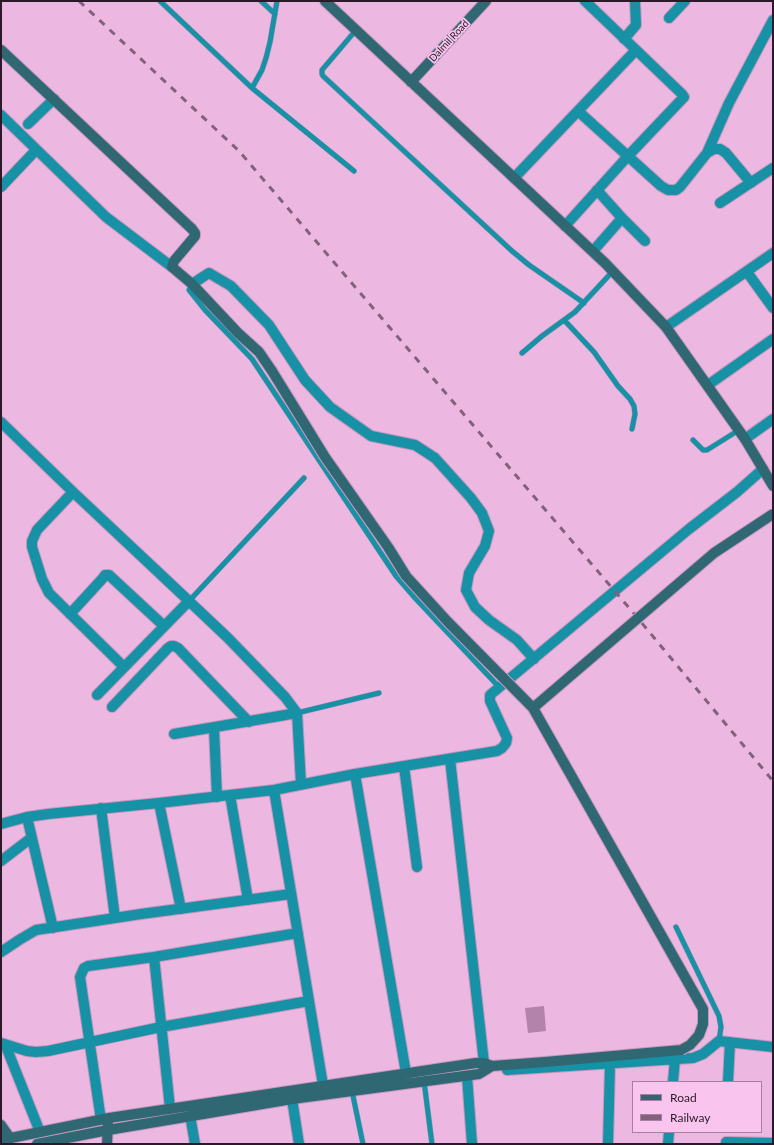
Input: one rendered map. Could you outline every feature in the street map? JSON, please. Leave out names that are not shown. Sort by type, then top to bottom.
[{"type":"main road","points":[[325,1],[593,251],[666,327],[742,434],[773,486]]},
{"type":"main road","name":"Dalmil Road","points":[[411,82],[486,1]]},
{"type":"main road","points":[[1,50],[195,233],[195,236],[174,261],[172,267],[192,284],[238,333],[259,352],[325,456],[388,547],[406,576],[448,622],[533,708],[703,1009],[704,1024],[699,1035],[690,1045],[681,1050],[487,1066],[476,1063],[170,1108],[40,1132],[7,1141],[1,1125]]},
{"type":"main road","points":[[533,708],[714,553],[773,514]]},
{"type":"main road","points":[[37,1144],[190,1115],[292,1099],[479,1074],[487,1066]]},
{"type":"main road","points":[[105,1119],[108,1130],[106,1144]]},
{"type":"street","points":[[565,226],[684,97],[585,1]]},
{"type":"street","points":[[624,39],[634,30],[636,25],[635,1]]},
{"type":"street","points":[[669,18],[685,1]]},
{"type":"street","points":[[578,111],[661,186],[668,190],[676,190],[707,153],[729,103],[773,20]]},
{"type":"street","points":[[514,178],[636,50]]},
{"type":"street","points":[[28,124],[54,99]]},
{"type":"street","points":[[1,115],[106,217],[172,267]]},
{"type":"street","points":[[707,153],[714,149],[720,149],[726,153],[751,183]]},
{"type":"street","points":[[1,187],[36,150]]},
{"type":"street","points":[[720,203],[773,168]]},
{"type":"street","points":[[597,190],[645,241]]},
{"type":"street","points":[[593,251],[622,218]]},
{"type":"street","points":[[666,327],[773,253]]},
{"type":"street","points":[[192,284],[209,272],[231,286],[269,324],[305,380],[330,407],[371,436],[415,445],[435,458],[471,498],[482,513],[488,531],[485,546],[469,573],[466,590],[475,606],[489,620],[517,640],[534,659]]},
{"type":"street","points":[[746,272],[773,308]]},
{"type":"street","points":[[708,385],[773,339]]},
{"type":"street","points":[[742,434],[773,419]]},
{"type":"street","points":[[1,422],[189,601],[285,697],[297,714],[301,784]]},
{"type":"street","points":[[1,824],[27,817],[274,790],[356,774],[496,751],[502,748],[506,743],[507,738],[490,695],[763,469]]},
{"type":"street","points":[[73,492],[37,530],[32,541],[32,547],[42,579],[49,593],[124,667]]},
{"type":"street","points":[[70,614],[103,578],[106,575],[109,575],[164,626]]},
{"type":"street","points":[[97,695],[189,601]]},
{"type":"street","points":[[112,707],[168,648],[174,646],[178,648],[249,722]]},
{"type":"street","points":[[174,734],[297,714]]},
{"type":"street","points":[[214,728],[216,796]]},
{"type":"street","points":[[450,759],[487,1066],[610,1064],[693,1058],[703,1054],[719,1041],[773,1047]]},
{"type":"street","points":[[404,766],[417,867]]},
{"type":"street","points":[[356,774],[406,1073]]},
{"type":"street","points":[[274,790],[323,1085]]},
{"type":"street","points":[[230,795],[248,900]]},
{"type":"street","points":[[159,803],[181,909]]},
{"type":"street","points":[[101,808],[115,918]]},
{"type":"street","points":[[27,817],[53,928]]},
{"type":"street","points":[[1,861],[31,838]]},
{"type":"street","points":[[1,952],[36,930],[291,894]]},
{"type":"street","points":[[105,1119],[90,1042],[80,977],[84,968],[88,966],[154,957],[298,933]]},
{"type":"street","points":[[154,957],[170,1108]]},
{"type":"street","points":[[3,1044],[36,1052],[161,1027],[309,1001]]},
{"type":"street","points":[[728,1081],[730,1042]]},
{"type":"street","points":[[3,1044],[40,1132]]},
{"type":"street","points":[[673,1081],[675,1059]]},
{"type":"street","points":[[608,1144],[610,1064]]},
{"type":"street","points":[[467,1076],[472,1144]]},
{"type":"street","points":[[292,1099],[299,1144]]},
{"type":"street","points":[[190,1115],[195,1144]]},
{"type":"street","points":[[668,1144],[669,1133]]},
{"type":"street","points":[[727,1139],[773,1143]]},
{"type":"lane","points":[[160,1],[252,88],[354,170]]},
{"type":"lane","points":[[261,1],[275,14]]},
{"type":"lane","points":[[252,88],[262,70],[266,58],[277,1]]},
{"type":"lane","points":[[356,30],[322,70],[323,76],[512,251],[529,265],[584,303]]},
{"type":"lane","points":[[522,353],[542,336],[564,321],[584,303],[613,271]]},
{"type":"lane","points":[[192,284],[189,290],[205,310],[252,359],[396,576],[500,688]]},
{"type":"lane","points":[[564,321],[601,360],[612,378],[630,399],[635,414],[632,429]]},
{"type":"lane","points":[[693,440],[703,450],[707,450],[742,434]]},
{"type":"lane","points":[[189,601],[304,478]]},
{"type":"lane","points":[[297,714],[379,693]]},
{"type":"lane","points":[[676,927],[719,1016],[721,1028],[719,1041]]},
{"type":"lane","points":[[424,1081],[432,1144]]},
{"type":"lane","points":[[352,1091],[363,1144]]},
{"type":"building","points":[[544,1006],[546,1031],[528,1033],[525,1008]]},
{"type":"railway","points":[[79,1],[239,151],[636,616],[773,781]]}]
